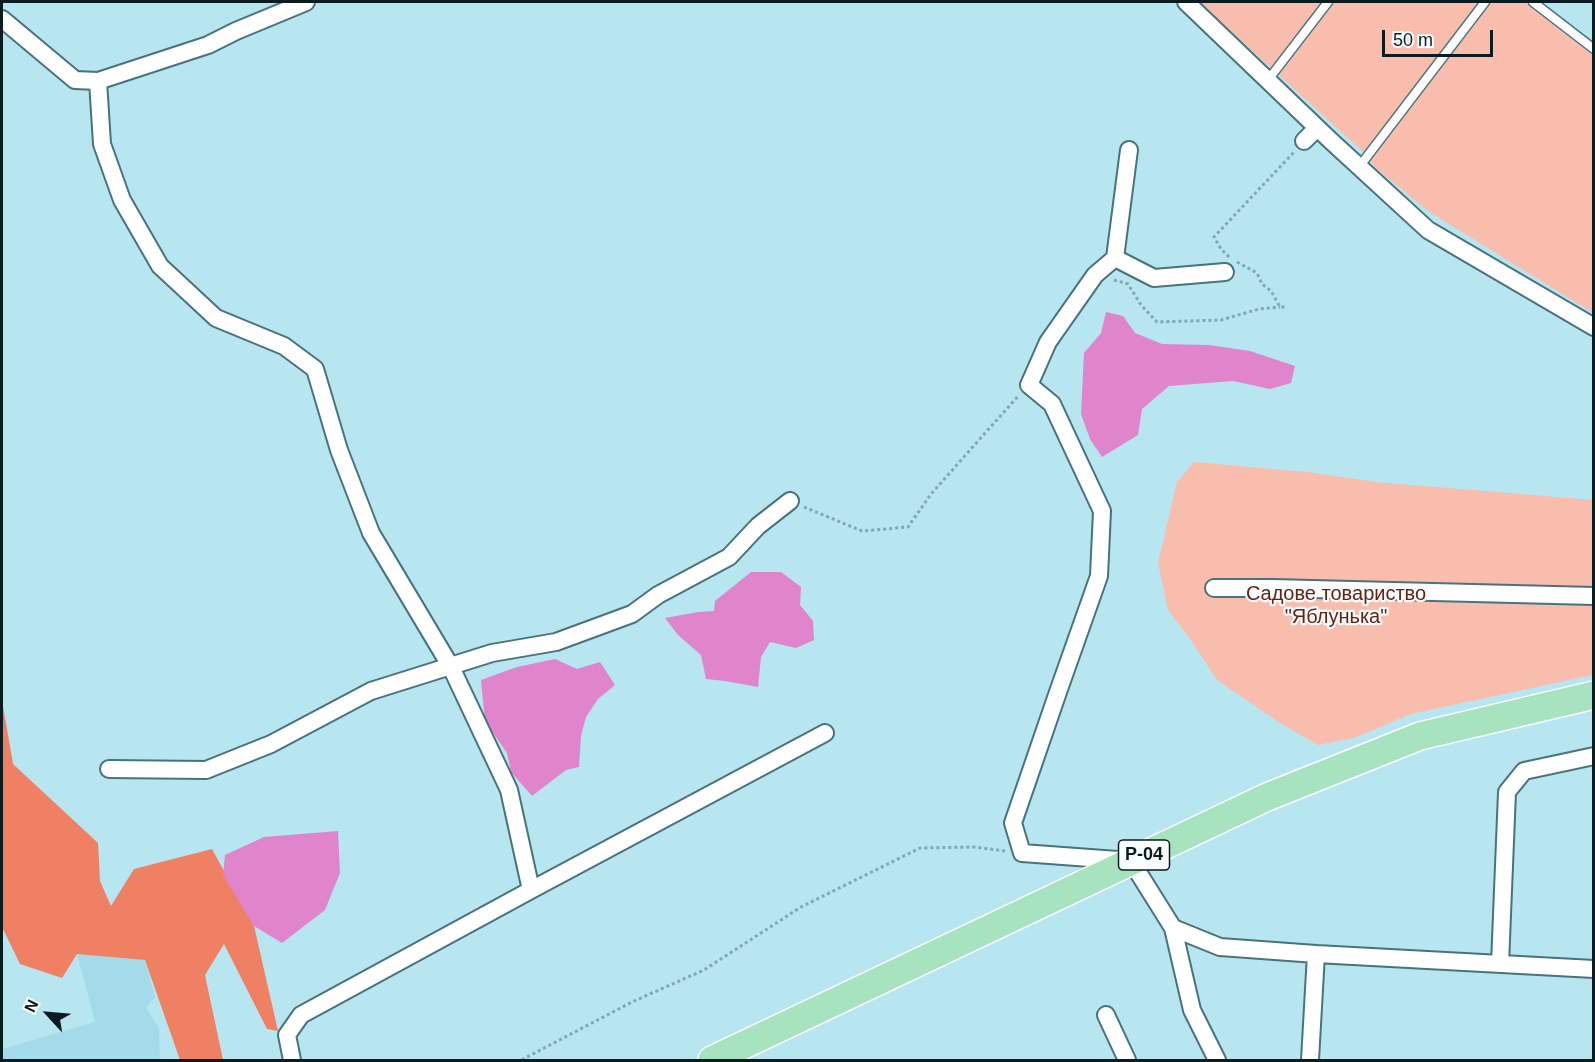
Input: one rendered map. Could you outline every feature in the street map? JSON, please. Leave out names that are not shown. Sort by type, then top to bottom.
[{"type":"main road","name":"Р-04","points":[[712,1060],[1267,797],[1420,736],[1593,695]]},
{"type":"street","points":[[2,19],[75,80],[98,81],[208,45],[306,2]]},
{"type":"street","points":[[1186,2],[1317,128],[1428,230],[1593,327]]},
{"type":"street","points":[[98,81],[102,144],[122,200],[160,266],[216,318],[284,346],[315,369],[339,450],[371,533],[451,667],[509,790],[531,890]]},
{"type":"street","points":[[1304,141],[1317,128]]},
{"type":"street","points":[[1129,150],[1115,258],[1095,275],[1048,342],[1029,385],[1052,404],[1102,511],[1099,576],[1013,823],[1022,853],[1131,861],[1173,928],[1192,1010],[1217,1060]]},
{"type":"street","points":[[1115,258],[1154,278],[1225,272]]},
{"type":"street","points":[[109,770],[206,770],[270,744],[371,692],[492,653],[556,642],[632,614],[658,595],[729,557],[758,526],[790,501]]},
{"type":"street","points":[[1214,588],[1593,596]]},
{"type":"street","points":[[292,1060],[287,1035],[301,1014],[825,733]]},
{"type":"street","points":[[1500,964],[1508,792],[1524,771],[1593,756]]},
{"type":"street","points":[[1173,928],[1220,947],[1593,969]]},
{"type":"street","points":[[1310,1060],[1316,954]]},
{"type":"street","points":[[1106,1015],[1127,1060]]},
{"type":"lane","points":[[1268,80],[1328,2]]},
{"type":"lane","points":[[1359,167],[1485,2]]},
{"type":"lane","points":[[1533,2],[1593,49]]},
{"type":"path","points":[[1280,307],[1271,291],[1262,284],[1257,273],[1232,259],[1221,249],[1214,237],[1304,141]]},
{"type":"path","points":[[1095,275],[1128,284],[1141,305],[1157,322],[1221,320],[1259,309],[1285,307]]},
{"type":"path","points":[[790,501],[862,531],[908,527],[931,494],[1029,385]]},
{"type":"path","points":[[522,1060],[634,1001],[704,970],[801,907],[920,848],[974,847],[1022,853]]},
{"type":"shaded area","points":[[1106,312],[1123,316],[1135,333],[1162,344],[1209,345],[1250,351],[1295,366],[1291,383],[1270,389],[1233,381],[1169,386],[1142,409],[1138,435],[1102,457],[1090,439],[1081,414],[1084,353],[1101,333]]},
{"type":"shaded area","points":[[751,572],[781,572],[801,587],[800,605],[813,621],[814,640],[796,648],[770,642],[761,657],[758,687],[706,679],[701,655],[678,635],[665,618],[714,611],[715,601]]},
{"type":"shaded area","points":[[555,659],[577,669],[600,662],[615,685],[598,699],[586,717],[581,736],[579,767],[566,770],[532,796],[511,772],[507,753],[485,721],[481,680],[517,667]]},
{"type":"shaded area","points":[[2,700],[13,764],[98,843],[100,881],[111,906],[134,869],[212,849],[254,926],[278,1031],[267,1029],[224,944],[205,975],[223,1060],[180,1060],[145,960],[77,954],[62,978],[20,964],[2,927]]},
{"type":"shaded area","points":[[338,831],[340,873],[325,910],[282,943],[254,926],[223,875],[225,855],[264,837]]},
{"type":"shaded area","points":[[77,953],[145,960],[155,997],[146,1008],[159,1028],[160,1060],[2,1060],[2,1049],[95,1022]]},
{"type":"green space","points":[[1199,2],[1528,2],[1593,51],[1593,313],[1428,211],[1377,169],[1363,152]]},
{"type":"green space","name":"Садове товариство \"Яблунька\"","points":[[1194,462],[1307,472],[1376,482],[1593,500],[1593,675],[1411,714],[1354,738],[1318,745],[1280,723],[1217,680],[1168,610],[1158,563],[1177,482]]}]
